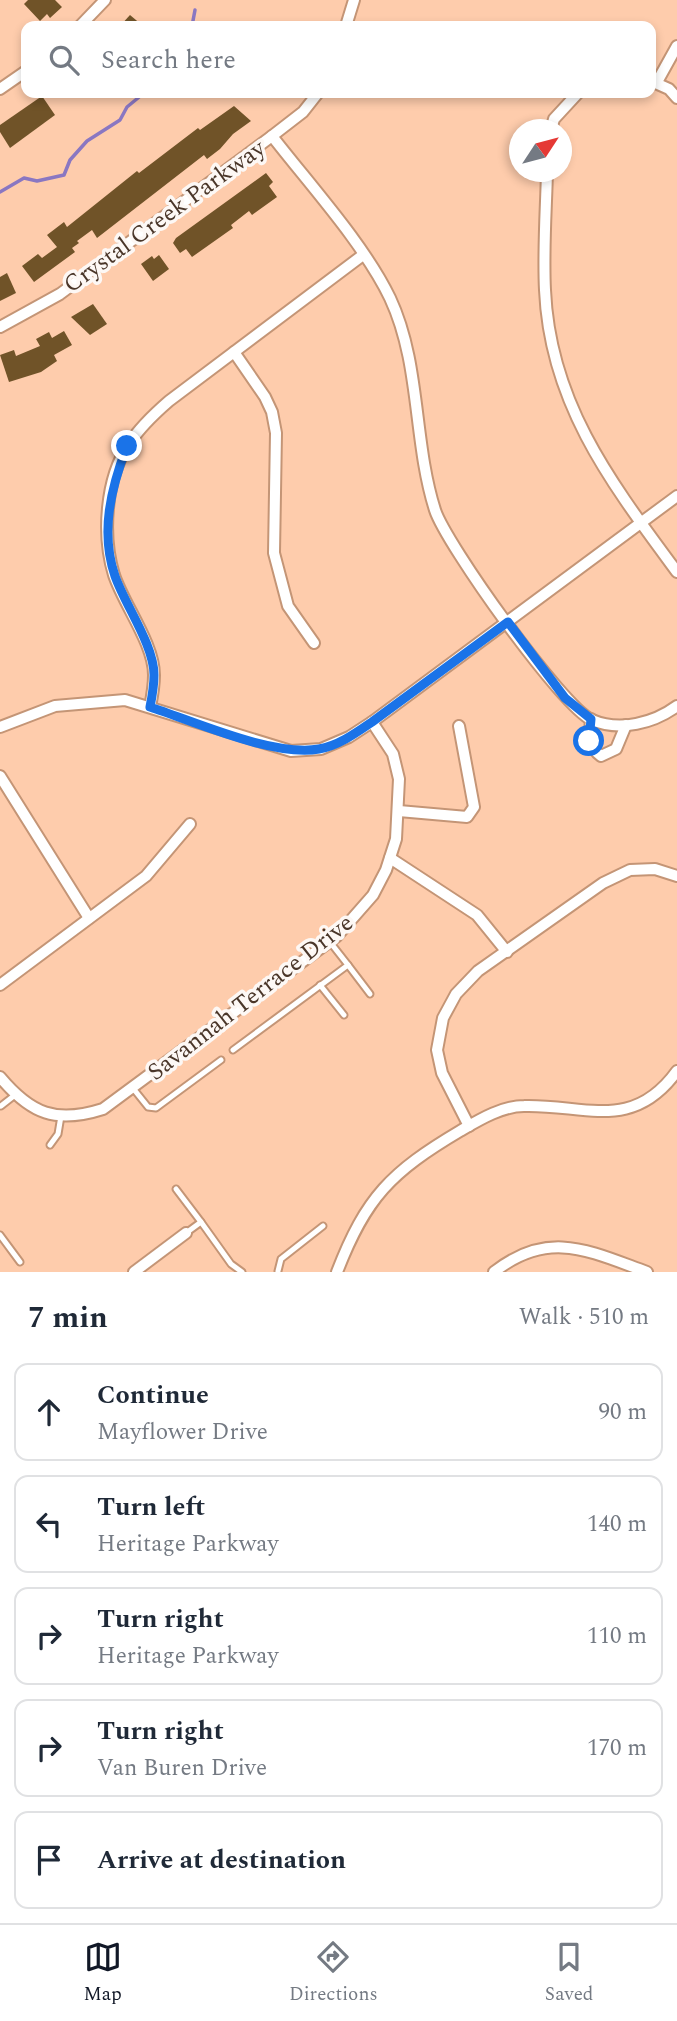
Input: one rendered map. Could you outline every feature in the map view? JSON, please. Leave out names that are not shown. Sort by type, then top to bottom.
[{"type":"street","points":[[85,21],[105,0]]},
{"type":"street","points":[[348,21],[354,0]]},
{"type":"street","points":[[656,79],[677,46]]},
{"type":"street","points":[[0,89],[21,74]]},
{"type":"street","points":[[656,83],[677,99]]},
{"type":"street","name":"Crystal Creek Parkway","points":[[0,327],[60,294],[272,136],[303,111],[314,98]]},
{"type":"street","points":[[554,119],[573,98]]},
{"type":"street","points":[[272,136],[363,255],[390,297],[405,335],[427,483],[436,514],[450,542],[565,698],[591,719],[626,724],[652,721],[677,706]]},
{"type":"street","points":[[547,182],[545,290],[559,374],[582,433],[604,472],[677,572]]},
{"type":"street","points":[[150,707],[154,674],[151,658],[114,576],[107,544],[108,510],[127,446],[151,416],[363,255]]},
{"type":"street","points":[[233,352],[265,397],[272,412],[276,433],[274,553],[288,606],[314,643]]},
{"type":"street","points":[[0,727],[55,706],[125,700],[291,751],[321,749],[349,737],[372,722],[677,496]]},
{"type":"street","points":[[591,719],[589,741],[593,750],[601,756],[616,749],[626,724]]},
{"type":"street","name":"Savannah Terrace Drive","points":[[61,1116],[103,1109],[330,941],[356,918],[373,895],[390,858],[396,839],[399,811],[399,779],[393,754],[372,722]]},
{"type":"street","points":[[399,811],[467,817],[474,807],[459,726]]},
{"type":"street","points":[[0,776],[89,918]]},
{"type":"street","points":[[0,985],[146,876],[190,824]]},
{"type":"street","points":[[390,858],[477,915],[507,952]]},
{"type":"street","points":[[469,1126],[442,1073],[437,1050],[443,1018],[456,994],[478,971],[603,883],[630,870],[655,869],[677,876]]},
{"type":"street","points":[[337,1272],[360,1217],[379,1191],[420,1155],[469,1126],[498,1112],[523,1105],[604,1113],[626,1109],[646,1100],[677,1071]]},
{"type":"street","points":[[0,1077],[15,1095],[51,1116],[61,1116]]},
{"type":"street","points":[[134,1272],[186,1233]]},
{"type":"street","points":[[495,1272],[514,1257],[550,1245],[581,1248],[647,1272]]},
{"type":"lane","points":[[330,941],[370,993]]},
{"type":"lane","points":[[233,1050],[348,965]]},
{"type":"lane","points":[[320,985],[344,1015]]},
{"type":"lane","points":[[132,1087],[148,1107],[156,1108],[221,1060]]},
{"type":"lane","points":[[1,1106],[15,1095]]},
{"type":"lane","points":[[50,1145],[58,1134],[61,1116]]},
{"type":"lane","points":[[176,1189],[231,1264],[242,1272]]},
{"type":"lane","points":[[186,1233],[201,1222]]},
{"type":"lane","points":[[278,1272],[281,1259],[324,1226]]},
{"type":"lane","points":[[0,1235],[20,1262]]},
{"type":"building","points":[[28,0],[55,0],[62,7],[50,18],[47,14],[40,21],[24,4]]},
{"type":"building","points":[[130,15],[137,21],[125,21]]},
{"type":"building","points":[[39,98],[43,98],[55,115],[10,148],[0,132],[0,125]]},
{"type":"building","points":[[234,106],[251,121],[233,134],[220,149],[207,159],[204,155],[97,238],[92,230],[77,241],[79,243],[72,248],[75,252],[34,282],[22,266],[38,254],[42,258],[57,247],[47,235],[64,222],[67,227],[137,171],[139,173],[198,128],[200,130]]},
{"type":"building","points":[[266,173],[273,182],[269,186],[277,197],[252,215],[249,211],[231,225],[233,228],[192,257],[186,249],[180,253],[173,243],[176,238]]},
{"type":"building","points":[[159,255],[169,269],[153,281],[141,264],[152,256],[154,259]]},
{"type":"building","points":[[7,273],[16,293],[0,301],[0,277]]},
{"type":"building","points":[[93,304],[107,324],[90,335],[71,317]]},
{"type":"building","points":[[64,331],[72,345],[54,355],[57,361],[41,372],[9,382],[0,355],[14,350],[16,356],[40,346],[36,339],[49,332],[52,338]]},
{"type":"waterway","points":[[193,21],[195,10]]},
{"type":"waterway","points":[[0,192],[24,178],[37,181],[64,175],[70,160],[87,141],[120,120],[127,107],[138,98]]},
{"type":"route","points":[[127,446],[108,510],[107,544],[114,576],[151,658],[154,674],[150,707],[265,745],[291,751],[321,749],[349,737],[372,722],[508,622],[565,698],[591,719],[589,741]]}]
